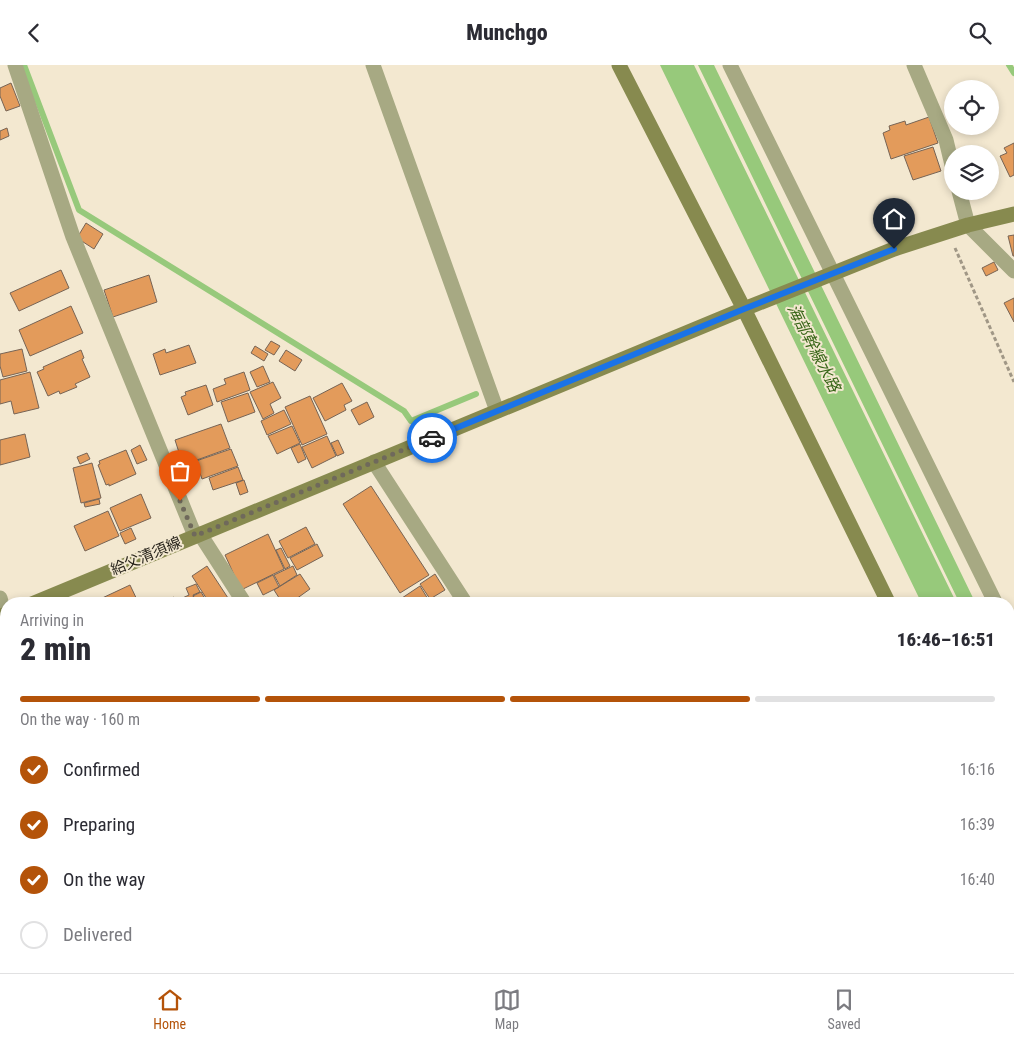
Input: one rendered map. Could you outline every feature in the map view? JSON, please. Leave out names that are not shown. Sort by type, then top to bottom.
[{"type":"main road","points":[[619,65],[744,309],[886,597]]},
{"type":"main road","name":"給父清須線","points":[[49,597],[744,309],[894,249],[968,225],[1014,214]]},
{"type":"street","points":[[15,65],[73,237],[197,535],[240,597]]},
{"type":"street","points":[[373,65],[498,411]]},
{"type":"street","points":[[730,65],[829,275],[992,597]]},
{"type":"street","points":[[914,65],[947,145]]},
{"type":"street","points":[[961,200],[968,225],[1014,271]]},
{"type":"street","points":[[374,462],[461,597]]},
{"type":"path","points":[[947,232],[1014,382]]},
{"type":"water","name":"海部幹線水路","points":[[660,65],[694,65],[954,597],[919,597]]},
{"type":"water","points":[[698,65],[714,65],[973,597],[957,597]]},
{"type":"building","points":[[11,83],[20,106],[6,111],[0,96],[0,88]]},
{"type":"building","points":[[929,117],[938,143],[891,159],[883,133],[890,130],[889,126],[905,121],[906,125]]},
{"type":"building","points":[[7,128],[9,136],[0,140],[0,131]]},
{"type":"building","points":[[1014,143],[1014,175],[1010,177],[1000,156],[1007,153],[1004,148]]},
{"type":"building","points":[[933,147],[941,171],[913,180],[904,156]]},
{"type":"building","points":[[86,223],[103,234],[94,249],[77,238]]},
{"type":"building","points":[[1014,235],[1014,256],[1013,256],[1008,236]]},
{"type":"building","points":[[994,262],[998,270],[986,276],[982,268]]},
{"type":"building","points":[[61,270],[69,288],[19,311],[10,293]]},
{"type":"building","points":[[149,275],[157,302],[113,317],[104,290]]},
{"type":"building","points":[[1014,298],[1014,322],[1004,303]]},
{"type":"building","points":[[71,306],[83,333],[30,356],[19,330]]},
{"type":"building","points":[[271,341],[280,346],[274,355],[265,350]]},
{"type":"building","points":[[189,345],[196,363],[160,375],[153,354],[165,349],[166,353]]},
{"type":"building","points":[[255,346],[268,354],[264,361],[251,353]]},
{"type":"building","points":[[22,349],[27,371],[3,377],[0,366],[0,354]]},
{"type":"building","points":[[81,350],[84,358],[82,359],[90,377],[75,384],[77,387],[60,394],[59,391],[48,396],[37,372],[44,369],[43,367]]},
{"type":"building","points":[[286,350],[302,360],[295,371],[279,361]]},
{"type":"building","points":[[263,366],[270,382],[257,387],[250,372]]},
{"type":"building","points":[[30,372],[39,408],[14,414],[11,401],[0,404],[0,380]]},
{"type":"building","points":[[244,372],[250,390],[217,402],[213,389],[226,384],[224,379]]},
{"type":"building","points":[[273,382],[281,398],[270,404],[274,413],[263,419],[250,392]]},
{"type":"building","points":[[342,383],[352,401],[344,405],[346,410],[325,421],[313,398]]},
{"type":"building","points":[[206,385],[213,405],[188,415],[181,397],[186,395],[185,392]]},
{"type":"building","points":[[248,393],[255,412],[228,422],[221,402]]},
{"type":"building","points":[[310,396],[327,434],[302,445],[285,407]]},
{"type":"building","points":[[367,402],[374,417],[359,425],[351,410]]},
{"type":"building","points":[[284,410],[291,424],[267,435],[261,421]]},
{"type":"building","points":[[221,424],[230,448],[183,465],[175,440]]},
{"type":"building","points":[[292,426],[300,443],[277,454],[268,436]]},
{"type":"building","points":[[25,434],[30,457],[0,465],[0,440]]},
{"type":"building","points":[[327,436],[336,456],[312,468],[302,447]]},
{"type":"building","points":[[338,440],[344,453],[337,456],[331,443]]},
{"type":"building","points":[[300,444],[306,459],[298,463],[291,448]]},
{"type":"building","points":[[140,445],[147,460],[137,464],[131,450]]},
{"type":"building","points":[[231,449],[238,466],[202,479],[196,461]]},
{"type":"building","points":[[126,450],[136,474],[109,486],[109,484],[106,485],[98,465],[100,464],[99,461]]},
{"type":"building","points":[[177,452],[181,465],[171,469],[166,456]]},
{"type":"building","points":[[87,453],[90,459],[80,464],[77,457]]},
{"type":"building","points":[[92,463],[101,498],[81,503],[73,468]]},
{"type":"building","points":[[238,467],[243,480],[213,490],[209,478]]},
{"type":"building","points":[[244,480],[248,492],[240,495],[236,483]]},
{"type":"building","points":[[371,486],[429,575],[400,593],[343,504]]},
{"type":"building","points":[[141,494],[151,518],[120,531],[110,508]]},
{"type":"building","points":[[99,499],[100,504],[85,507],[84,503]]},
{"type":"building","points":[[108,511],[119,536],[85,551],[74,526]]},
{"type":"building","points":[[306,527],[315,544],[288,558],[279,541]]},
{"type":"building","points":[[131,528],[136,539],[125,544],[120,533]]},
{"type":"building","points":[[268,534],[284,569],[241,590],[225,555]]},
{"type":"building","points":[[317,544],[323,556],[297,570],[290,558]]},
{"type":"building","points":[[281,548],[290,566],[285,569],[276,550]]},
{"type":"building","points":[[207,566],[227,597],[206,597],[192,576]]},
{"type":"building","points":[[293,566],[297,575],[280,586],[274,575]]},
{"type":"building","points":[[300,574],[310,589],[299,597],[278,597],[274,590]]},
{"type":"building","points":[[435,574],[445,590],[433,597],[429,597],[420,584]]},
{"type":"building","points":[[273,575],[279,587],[263,595],[257,583]]},
{"type":"building","points":[[196,584],[200,592],[193,595],[194,597],[185,597],[189,595],[186,588]]},
{"type":"building","points":[[130,585],[136,597],[104,597]]},
{"type":"building","points":[[420,586],[427,597],[404,597]]},
{"type":"building","points":[[201,592],[204,597],[194,597]]},
{"type":"waterway","points":[[24,65],[79,210],[404,411],[411,421],[476,394]]},
{"type":"waterway","points":[[1009,65],[1014,73]]},
{"type":"way so far","points":[[180,501],[195,536],[432,438]]},
{"type":"route","points":[[432,438],[894,249]]}]
